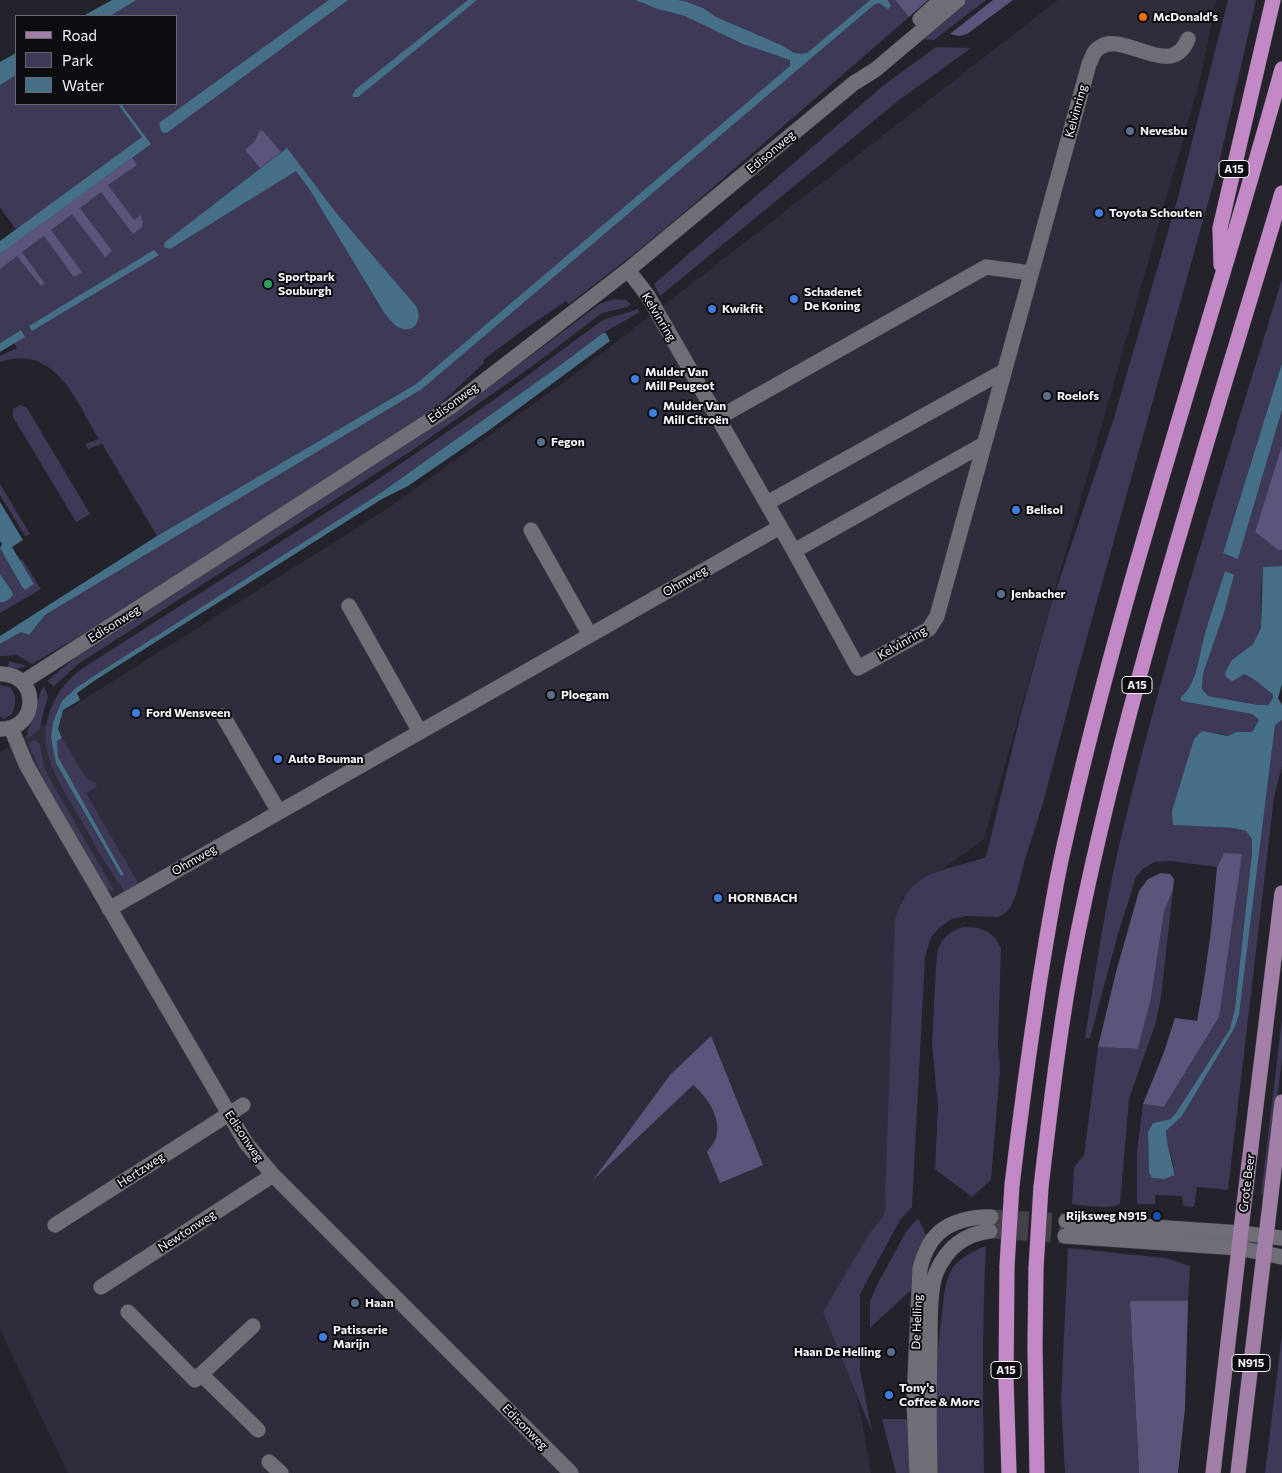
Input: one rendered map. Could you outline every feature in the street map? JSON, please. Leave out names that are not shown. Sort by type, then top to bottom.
[{"type":"highway","name":"A15","points":[[1222,279],[1220,228],[1273,0]]},
{"type":"highway","name":"A15","points":[[1009,1473],[1006,1379],[1007,1266],[1012,1185],[1032,1031],[1064,844],[1127,598],[1282,69]]},
{"type":"highway","name":"A15","points":[[1037,1473],[1036,1268],[1041,1187],[1065,1002],[1077,934],[1102,820],[1153,626],[1282,194]]},
{"type":"main road","name":"Grote Beer","points":[[1213,1473],[1282,893]]},
{"type":"main road","name":"Grote Beer","points":[[1238,1473],[1282,1102]]},
{"type":"street","name":"Edisonweg","points":[[854,83],[869,65],[941,0]]},
{"type":"street","name":"Edisonweg","points":[[23,682],[452,406],[628,270],[854,83],[875,70],[958,0]]},
{"type":"street","name":"Kelvinring","points":[[628,270],[648,296],[767,503],[858,668],[929,629],[937,616],[1089,64],[1095,52],[1108,44],[1117,44],[1165,57],[1184,49],[1188,39]]},
{"type":"street","points":[[718,418],[986,268],[1031,273]]},
{"type":"street","points":[[767,503],[1004,371]]},
{"type":"street","points":[[794,551],[984,444]]},
{"type":"street","name":"Ohmweg","points":[[109,909],[780,527]]},
{"type":"street","points":[[531,530],[590,635]]},
{"type":"street","points":[[349,606],[420,732]]},
{"type":"street","points":[[0,674],[10,675],[23,682],[30,695],[30,708],[23,721],[6,729]]},
{"type":"street","points":[[223,716],[279,812]]},
{"type":"street","name":"Edisonweg","points":[[6,729],[246,1143],[273,1175],[571,1473]]},
{"type":"street","name":"Hertzweg","points":[[55,1225],[243,1105]]},
{"type":"street","name":"Newtonweg","points":[[101,1287],[273,1175]]},
{"type":"street","name":"De Helling","points":[[917,1473],[914,1401],[920,1268],[927,1247],[936,1236],[952,1224],[977,1216],[991,1224],[951,1247],[934,1276],[930,1311],[930,1473]]},
{"type":"street","points":[[1282,1238],[1241,1233],[1066,1229],[1239,1248],[1282,1257]]},
{"type":"street","points":[[128,1312],[195,1380],[252,1326]]},
{"type":"street","points":[[201,1374],[258,1430]]},
{"type":"street","points":[[269,1462],[281,1473]]},
{"type":"shaded area","points":[[895,0],[928,0],[909,17]]},
{"type":"shaded area","points":[[993,0],[1013,0],[967,34],[959,36],[950,34]]},
{"type":"shaded area","points":[[1058,0],[1216,0],[1200,80],[984,839],[901,899],[905,1197],[845,1327],[871,1473],[68,1473],[0,1330],[0,752],[387,509],[571,377]]},
{"type":"shaded area","points":[[260,130],[281,152],[260,168],[245,150],[254,142]]},
{"type":"shaded area","points":[[132,158],[137,165],[108,185],[134,220],[141,215],[142,227],[133,234],[101,192],[80,208],[112,251],[105,257],[72,214],[51,230],[82,272],[74,277],[44,236],[22,252],[45,284],[41,286],[17,256],[0,269],[0,254]]},
{"type":"shaded area","points":[[1282,445],[1282,550],[1278,550],[1255,532]]},
{"type":"shaded area","points":[[1224,853],[1242,854],[1219,1017],[1164,1107],[1143,1104],[1164,1052],[1175,1018],[1197,1021],[1211,931],[1217,867]]},
{"type":"shaded area","points":[[1161,873],[1170,874],[1174,879],[1173,890],[1164,912],[1151,998],[1138,1049],[1098,1047],[1116,972],[1139,891],[1148,879]]},
{"type":"shaded area","points":[[711,1036],[763,1165],[720,1183],[707,1152],[716,1138],[717,1123],[708,1102],[693,1085],[593,1180],[670,1075]]},
{"type":"shaded area","points":[[1130,1301],[1188,1301],[1185,1408],[1178,1473],[1139,1473]]},
{"type":"green space","name":"Sportpark Souburgh","points":[[123,0],[870,0],[416,384],[157,536],[102,444],[88,449],[85,444],[99,439],[82,408],[61,379],[49,368],[35,361],[19,358],[0,362],[0,356],[17,348],[14,343],[25,337],[21,330],[0,343],[0,248],[19,234],[0,207],[0,83],[15,73],[15,105],[178,105],[178,15],[100,15]]},
{"type":"green space","points":[[888,0],[895,0],[909,17],[680,216],[569,304],[566,301],[483,360],[484,363],[440,404],[362,457],[105,621],[32,664],[17,655],[0,656],[0,644],[21,632],[29,635],[45,615],[422,389],[874,5],[879,3],[891,6]]},
{"type":"green space","points":[[963,0],[986,0],[934,40],[921,39]]},
{"type":"green space","points":[[1228,0],[1256,0],[1219,163],[1016,895],[1010,908],[998,917],[967,916],[952,919],[940,927],[931,937],[925,957],[912,1207],[900,1220],[860,1294],[860,1370],[872,1432],[823,1312],[869,1234],[883,1217],[886,1207],[895,920],[904,898],[920,880],[941,870],[986,857],[1021,713],[1051,605],[1114,418],[1178,197]]},
{"type":"green space","points":[[936,47],[971,48],[898,101],[660,296],[654,284],[884,85]]},
{"type":"green space","points":[[1282,279],[1282,363],[1223,553],[1238,558],[1282,410],[1282,445],[1255,532],[1278,550],[1282,550],[1282,566],[1263,567],[1261,628],[1253,644],[1232,660],[1243,674],[1252,676],[1273,694],[1273,698],[1268,705],[1258,705],[1208,696],[1202,689],[1203,674],[1223,616],[1225,571],[1206,629],[1197,669],[1187,691],[1181,697],[1181,701],[1252,714],[1259,720],[1252,732],[1236,732],[1228,736],[1217,733],[1173,825],[1234,828],[1246,831],[1252,839],[1235,1008],[1230,1029],[1176,1113],[1170,1119],[1153,1123],[1148,1132],[1149,1173],[1152,1178],[1165,1179],[1174,1166],[1166,1141],[1166,1131],[1182,1116],[1235,1027],[1239,1015],[1275,725],[1282,720],[1282,766],[1274,797],[1228,1190],[1197,1187],[1194,1207],[1183,1206],[1182,1196],[1155,1195],[1155,1204],[1137,1204],[1137,1151],[1143,1104],[1164,1107],[1219,1017],[1224,853],[1217,867],[1171,861],[1154,862],[1143,869],[1136,877],[1118,934],[1090,1038],[1085,1038],[1093,986],[1111,881],[1140,759],[1198,553]]},
{"type":"green space","points":[[615,299],[626,300],[631,304],[627,307],[602,313],[535,364],[411,451],[78,664],[54,686],[47,681],[77,656],[399,449],[489,387],[601,303]]},
{"type":"green space","points":[[637,309],[640,312],[603,333],[379,494],[69,694],[53,722],[51,738],[56,763],[115,867],[123,876],[58,757],[57,740],[62,738],[86,778],[95,782],[97,787],[86,793],[137,881],[137,886],[126,893],[108,867],[64,792],[56,777],[46,748],[47,721],[56,697],[64,686],[83,668],[374,482],[501,395],[600,322]]},
{"type":"green space","points":[[20,405],[27,408],[90,514],[76,522],[13,417],[13,409]]},
{"type":"green space","points":[[0,484],[30,534],[25,536],[0,495]]},
{"type":"green space","points":[[0,548],[22,587],[34,584],[19,561],[22,559],[41,589],[0,613],[0,602],[8,600],[12,591],[0,574]]},
{"type":"green space","points":[[9,661],[27,666],[17,669],[8,668]]},
{"type":"green space","points":[[0,685],[10,687],[15,697],[12,714],[4,719],[0,717]]},
{"type":"green space","points":[[44,686],[48,697],[40,729],[27,739],[30,725],[35,716],[39,696]]},
{"type":"green space","points":[[34,740],[40,744],[44,767],[51,781],[115,892],[105,888],[45,783],[28,743]]},
{"type":"green space","points":[[1173,890],[1161,997],[1156,1022],[1129,1099],[1120,1204],[1104,1207],[1072,1204],[1074,1167],[1084,1155],[1098,1047],[1138,1049],[1151,998],[1164,912]]},
{"type":"green space","points":[[963,927],[981,929],[990,933],[1001,948],[998,1043],[1000,1069],[991,1180],[972,1197],[935,1169],[938,1107],[932,1044],[936,965],[938,949],[943,939],[953,931]]},
{"type":"green space","points":[[1282,1019],[1282,1058],[1266,1195],[1261,1194]]},
{"type":"green space","points":[[918,1218],[926,1235],[912,1275],[911,1290],[870,1328],[870,1301],[906,1232]]},
{"type":"green space","points":[[986,1246],[983,1331],[984,1473],[936,1473],[936,1373],[946,1285],[949,1274],[959,1261],[972,1252]]},
{"type":"green space","points":[[1068,1248],[1166,1258],[1190,1266],[1188,1301],[1130,1302],[1139,1473],[1065,1473],[1061,1400]]},
{"type":"green space","points":[[1282,1334],[1282,1473],[1265,1473]]},
{"type":"green space","points":[[882,1419],[910,1419],[914,1473],[896,1473]]},
{"type":"water","points":[[112,0],[136,0],[112,15],[85,15]]},
{"type":"water","points":[[329,0],[348,0],[168,132],[161,131],[159,123]]},
{"type":"water","points":[[468,0],[477,0],[358,97],[352,96],[355,90]]},
{"type":"water","points":[[635,0],[678,0],[687,2],[703,8],[716,17],[781,45],[794,53],[801,54],[807,53],[870,0],[888,0],[891,6],[888,9],[879,3],[874,5],[422,389],[45,615],[29,635],[21,632],[0,644],[0,636],[157,536],[416,384],[790,66],[790,60],[743,44],[685,16],[658,9]]},
{"type":"water","points":[[15,54],[15,76],[0,85],[0,62]]},
{"type":"water","points":[[119,105],[122,105],[151,144],[0,254],[0,241],[142,137]]},
{"type":"water","points":[[287,148],[337,214],[416,306],[419,316],[414,327],[405,329],[398,327],[385,314],[310,190],[296,171],[170,249],[164,247],[165,242]]},
{"type":"water","points":[[154,250],[159,255],[32,331],[29,326]]},
{"type":"water","points":[[21,330],[25,337],[0,352],[0,343]]},
{"type":"water","points":[[603,333],[606,333],[610,341],[488,431],[408,486],[382,499],[77,693],[80,700],[63,710],[58,729],[62,738],[57,741],[58,757],[124,875],[121,876],[56,763],[51,738],[53,722],[62,701],[76,688],[111,665],[379,494]]},
{"type":"water","points":[[1282,363],[1282,410],[1238,559],[1223,553]]},
{"type":"water","points":[[0,502],[23,540],[12,547],[34,584],[25,590],[0,548],[2,544],[0,541]]},
{"type":"water","points":[[1282,566],[1282,684],[1278,698],[1282,705],[1282,720],[1275,725],[1239,1015],[1235,1027],[1182,1116],[1166,1131],[1174,1175],[1165,1179],[1152,1178],[1149,1173],[1148,1132],[1153,1123],[1170,1119],[1176,1113],[1230,1029],[1235,1008],[1252,852],[1252,839],[1246,831],[1234,828],[1173,825],[1172,811],[1194,739],[1202,731],[1228,736],[1236,732],[1252,732],[1259,720],[1252,714],[1181,701],[1181,697],[1191,684],[1197,669],[1206,629],[1225,571],[1234,575],[1223,616],[1203,674],[1202,689],[1208,696],[1268,705],[1273,698],[1273,694],[1255,680],[1243,674],[1232,681],[1226,677],[1225,673],[1232,660],[1253,644],[1261,628],[1263,567]]},
{"type":"water","points":[[0,574],[13,595],[2,602],[0,602]]},
{"type":"tunnel","points":[[991,1217],[1066,1221]]},
{"type":"tunnel","points":[[990,1231],[1065,1236]]},
{"type":"place","name":"McDonald's","points":[[1143,17]]},
{"type":"place","name":"Nevesbu","points":[[1130,131]]},
{"type":"place","name":"Toyota Schouten","points":[[1099,213]]},
{"type":"place","name":"Sportpark Souburgh","points":[[268,284]]},
{"type":"place","name":"Schadenet De Koning","points":[[794,299]]},
{"type":"place","name":"Kwikfit","points":[[712,309]]},
{"type":"place","name":"Mulder Van Mill Peugeot","points":[[635,379]]},
{"type":"place","name":"Roelofs","points":[[1047,396]]},
{"type":"place","name":"Mulder Van Mill Citroën","points":[[653,413]]},
{"type":"place","name":"Fegon","points":[[541,442]]},
{"type":"place","name":"Belisol","points":[[1016,510]]},
{"type":"place","name":"Jenbacher","points":[[1001,594]]},
{"type":"place","name":"Ploegam","points":[[551,695]]},
{"type":"place","name":"Ford Wensveen","points":[[136,713]]},
{"type":"place","name":"Auto Bouman","points":[[278,759]]},
{"type":"place","name":"HORNBACH","points":[[718,898]]},
{"type":"place","name":"Rijksweg N915","points":[[1157,1216]]},
{"type":"place","name":"Haan","points":[[355,1303]]},
{"type":"place","name":"Patisserie Marijn","points":[[323,1337]]},
{"type":"place","name":"Haan De Helling","points":[[891,1352]]},
{"type":"place","name":"Tony's Coffee & More","points":[[889,1395]]}]
